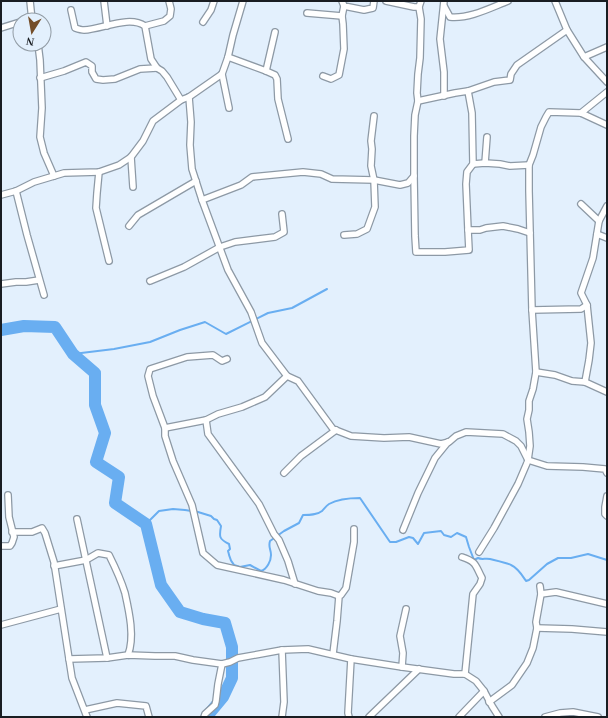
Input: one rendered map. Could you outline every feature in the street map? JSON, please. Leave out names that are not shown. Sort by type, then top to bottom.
[{"type":"street","points":[[30,1],[30,12]]},
{"type":"street","points":[[104,1],[107,26]]},
{"type":"street","points":[[145,26],[164,21],[170,16],[171,9],[169,1]]},
{"type":"street","points":[[203,22],[211,10],[214,1]]},
{"type":"street","points":[[229,108],[222,74],[243,1]]},
{"type":"street","points":[[323,76],[331,79],[339,75],[344,49],[342,16],[343,4],[364,10],[373,8],[374,1]]},
{"type":"street","points":[[386,1],[419,7]]},
{"type":"street","points":[[421,1],[419,7],[422,18],[417,93],[418,101],[414,122],[414,236],[416,252],[469,250],[466,184],[467,172],[473,164],[472,113],[468,91]]},
{"type":"street","points":[[444,3],[450,16],[458,18],[508,1]]},
{"type":"street","points":[[555,1],[567,30],[584,57],[607,82]]},
{"type":"street","points":[[444,3],[440,39],[444,72],[444,96]]},
{"type":"street","points":[[72,10],[75,28],[83,30],[130,21],[140,22],[145,26],[151,59],[157,68],[167,77],[180,100]]},
{"type":"street","points":[[307,12],[342,16]]},
{"type":"street","points":[[1,28],[12,25]]},
{"type":"street","points":[[418,101],[468,91],[494,82],[510,80],[511,74],[518,65],[567,30]]},
{"type":"street","points":[[266,71],[275,32]]},
{"type":"street","points":[[584,57],[607,47]]},
{"type":"street","points":[[38,52],[42,108],[40,137],[44,153],[54,176]]},
{"type":"street","points":[[228,57],[275,75],[277,79],[278,99],[288,139]]},
{"type":"street","points":[[40,78],[64,71],[86,62],[92,66],[92,72],[96,79],[103,80],[115,79],[140,70],[157,68]]},
{"type":"street","points":[[1,195],[16,191],[47,177],[64,173],[99,172],[119,165],[131,157],[143,141],[153,121],[180,100],[190,97],[222,74]]},
{"type":"street","points":[[581,113],[607,92]]},
{"type":"street","points":[[190,97],[190,145],[192,169],[228,270],[251,312],[262,343],[287,376],[298,381],[333,429],[351,436],[384,438],[408,437],[441,444],[449,442]]},
{"type":"street","points":[[479,552],[518,484],[528,460],[530,446],[527,419],[529,401],[536,372],[532,310],[529,165],[542,127],[549,112],[581,113],[607,125]]},
{"type":"street","points":[[344,235],[357,234],[367,229],[375,207],[374,180],[370,166],[374,116]]},
{"type":"street","points":[[485,163],[487,137]]},
{"type":"street","points":[[131,157],[133,186]]},
{"type":"street","points":[[473,164],[485,163],[510,166],[529,165]]},
{"type":"street","points":[[99,172],[96,208],[109,261]]},
{"type":"street","points":[[202,200],[240,185],[252,178],[303,172],[320,174],[332,179],[374,180],[400,186],[408,183],[414,176]]},
{"type":"street","points":[[129,226],[138,215],[196,181]]},
{"type":"street","points":[[16,191],[44,295]]},
{"type":"street","points":[[581,204],[599,221]]},
{"type":"street","points":[[585,382],[591,342],[587,305],[581,293],[593,258],[599,221],[607,206]]},
{"type":"street","points":[[150,281],[184,267],[220,247],[235,242],[275,238],[284,232],[282,214]]},
{"type":"street","points":[[468,230],[480,230],[502,226],[530,233]]},
{"type":"street","points":[[597,234],[607,238]]},
{"type":"street","points":[[1,284],[39,280]]},
{"type":"street","points":[[532,310],[581,309],[587,305]]},
{"type":"street","points":[[227,359],[222,361],[213,355],[188,357],[150,369],[148,376],[153,396],[165,428],[165,436],[173,461],[192,505],[203,553],[217,565],[284,580],[338,596]]},
{"type":"street","points":[[536,372],[555,375],[572,381],[585,382],[607,392]]},
{"type":"street","points":[[165,428],[206,420],[218,414],[242,407],[265,396],[287,376]]},
{"type":"street","points":[[206,420],[208,434],[259,504],[274,534],[279,540],[288,561],[295,584]]},
{"type":"street","points":[[284,473],[301,456],[336,430]]},
{"type":"street","points":[[403,530],[418,493],[435,458],[456,436],[466,432],[503,434],[522,446],[528,460],[547,466],[605,469],[607,473]]},
{"type":"street","points":[[1,546],[10,546],[14,537],[9,518],[8,495]]},
{"type":"street","points":[[607,496],[605,514],[607,516]]},
{"type":"street","points":[[77,520],[108,658]]},
{"type":"street","points":[[12,532],[32,532],[42,528],[45,533],[54,566],[72,678],[87,717]]},
{"type":"street","points":[[338,596],[341,595],[346,588],[354,542],[354,529]]},
{"type":"street","points":[[54,566],[86,560],[98,553],[109,555],[124,592],[131,627],[130,649],[128,655]]},
{"type":"street","points":[[462,557],[476,564],[482,578],[473,594],[465,674]]},
{"type":"street","points":[[489,702],[512,684],[527,663],[533,648],[537,628],[536,622],[541,594],[540,586]]},
{"type":"street","points":[[541,594],[556,592],[607,604]]},
{"type":"street","points":[[333,654],[338,596]]},
{"type":"street","points":[[1,625],[61,609]]},
{"type":"street","points":[[402,667],[403,653],[400,636],[406,609]]},
{"type":"street","points":[[537,628],[607,632]]},
{"type":"street","points":[[69,659],[108,658],[128,655],[175,656],[222,664],[238,658],[282,650],[308,649],[351,659],[454,674],[465,674],[476,680],[499,717]]},
{"type":"street","points":[[282,650],[284,702],[282,717]]},
{"type":"street","points":[[349,717],[351,659]]},
{"type":"street","points":[[204,717],[205,714],[215,705],[222,664]]},
{"type":"street","points":[[369,717],[419,669]]},
{"type":"street","points":[[459,717],[484,691]]},
{"type":"street","points":[[85,710],[117,703],[146,706],[149,717]]},
{"type":"street","points":[[545,717],[560,713],[573,712],[598,717]]},
{"type":"waterway","points":[[73,354],[114,349],[150,342],[205,322],[226,334],[268,313],[292,308],[327,289]]},
{"type":"waterway","points":[[1,330],[24,326],[55,327],[73,354],[95,373],[95,405],[105,433],[96,462],[119,477],[115,503],[146,524],[161,585],[180,612],[203,619],[225,623],[232,647],[232,678],[223,697],[208,717]]},
{"type":"waterway","points":[[146,524],[159,511],[173,509],[198,512],[211,516],[217,520],[221,526],[220,537],[223,541],[229,544],[230,549],[228,551],[230,560],[234,565],[240,567],[250,565],[261,571],[267,567],[270,560],[270,541],[299,523],[303,515],[318,513],[329,504],[336,501],[360,498],[390,542],[396,542],[409,537],[413,538],[418,544],[424,533],[441,531],[444,535],[451,537],[457,533],[466,537],[474,560],[478,558],[488,559],[509,564],[518,570],[526,581],[547,564],[558,558],[571,558],[588,554],[607,560]]}]
